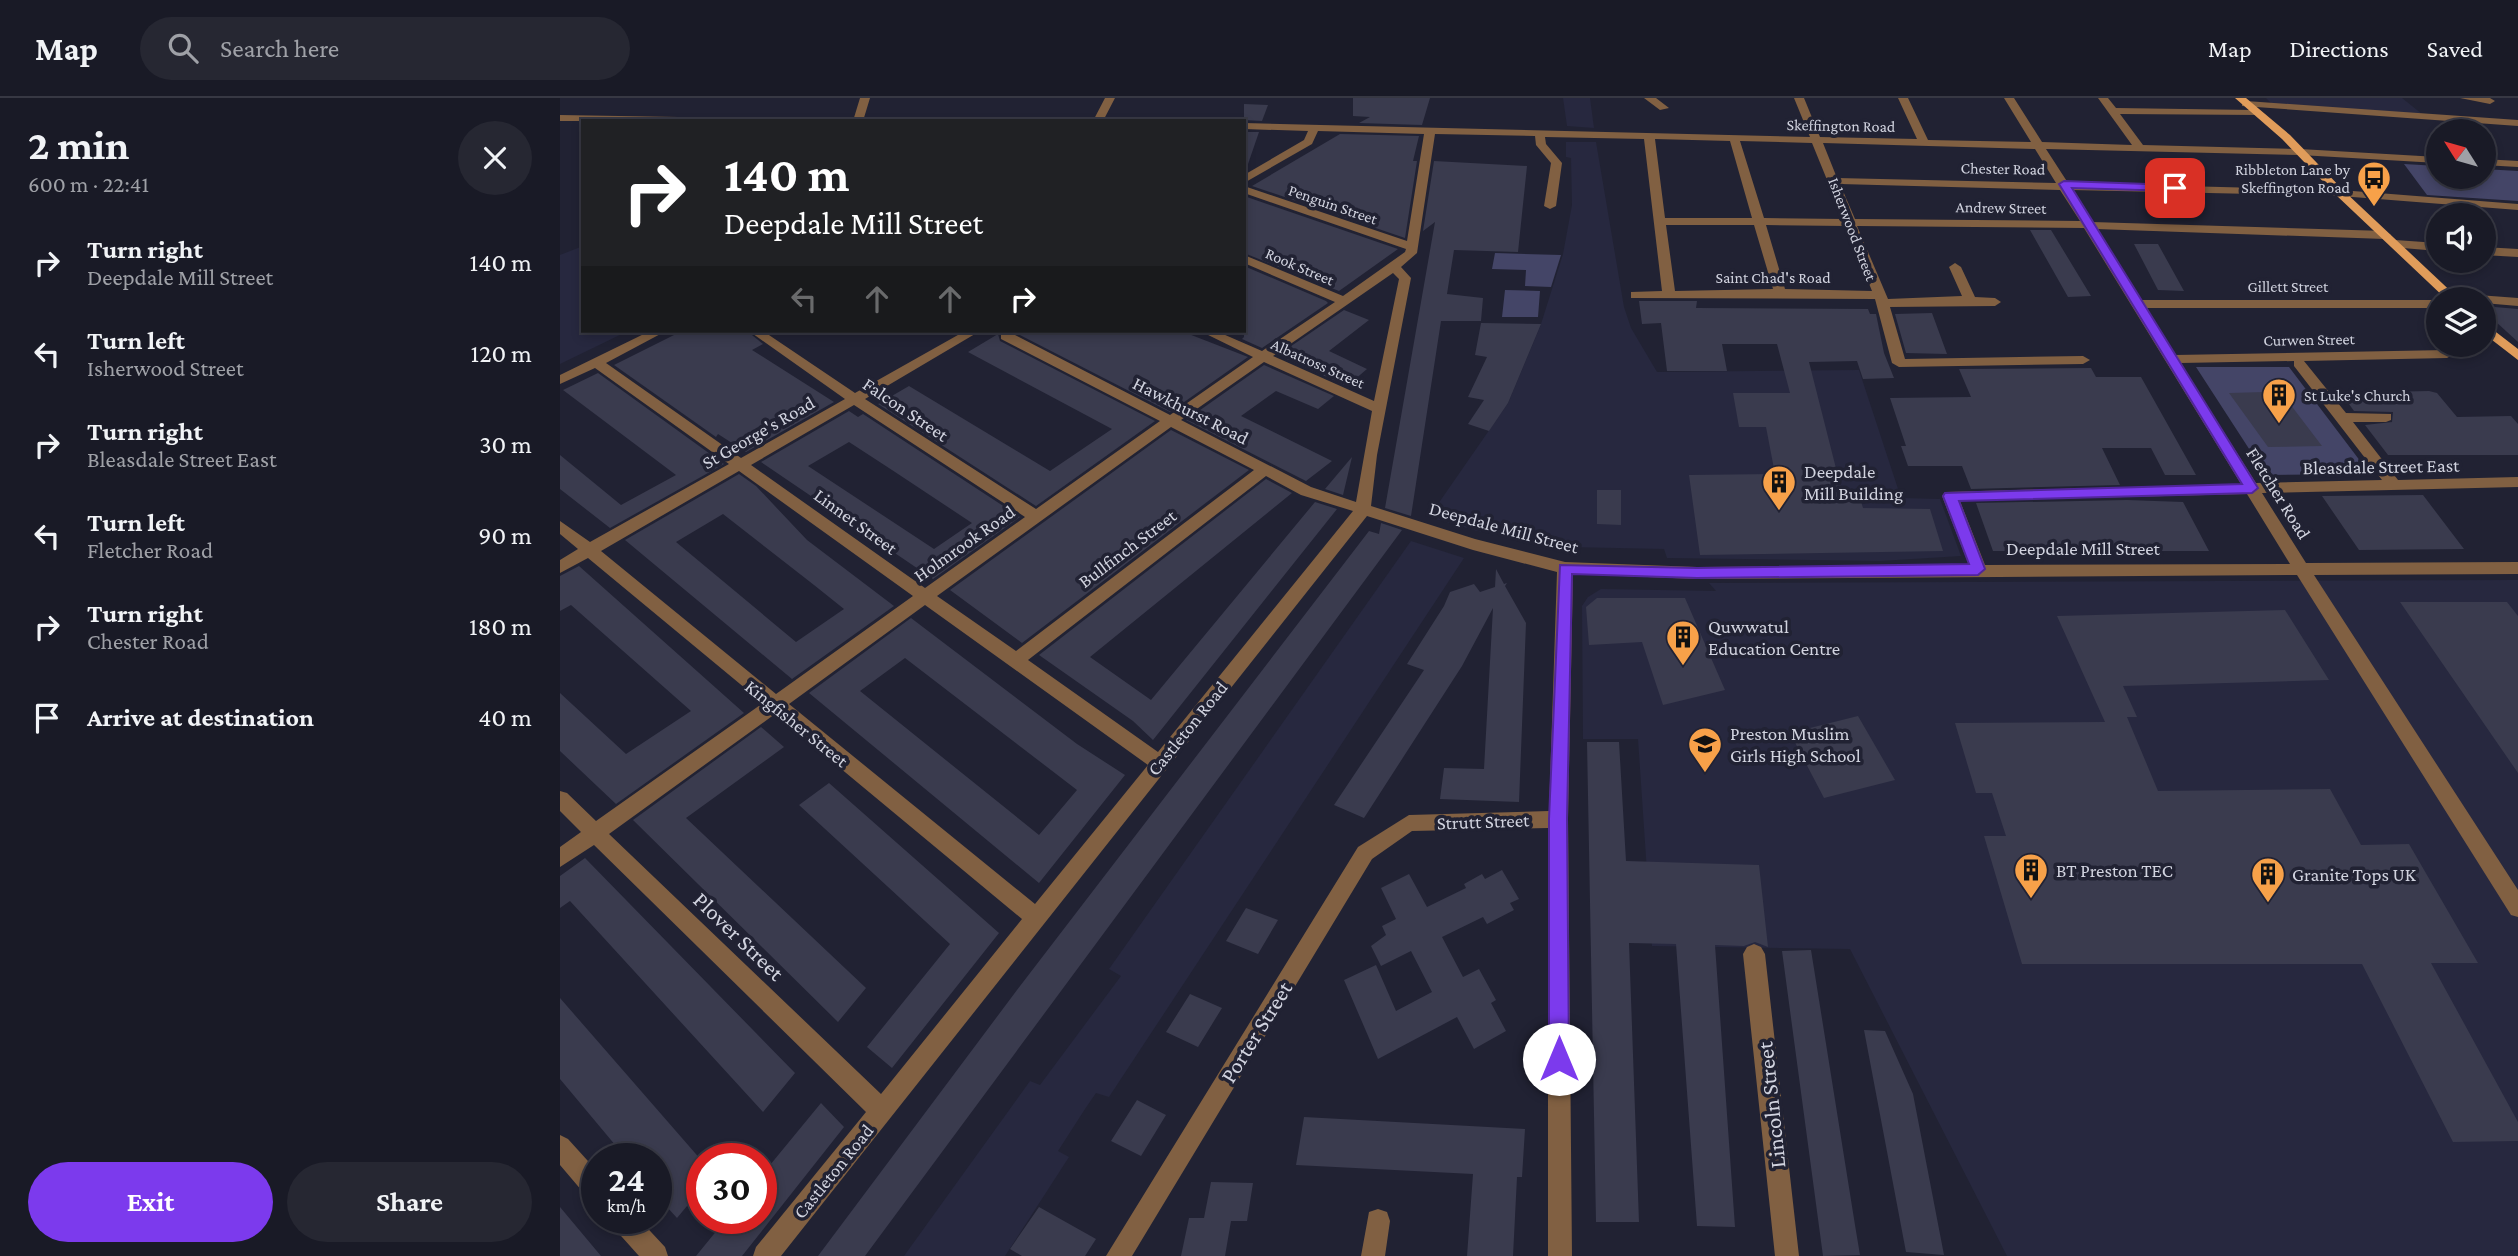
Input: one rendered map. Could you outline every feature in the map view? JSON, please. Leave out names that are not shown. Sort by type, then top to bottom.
[{"type":"main road","points":[[2247,105],[2440,287]]},
{"type":"main road","points":[[2496,337],[2518,356]]},
{"type":"street","points":[[859,119],[865,98]]},
{"type":"street","points":[[1099,119],[1110,98]]},
{"type":"street","points":[[1649,98],[1664,108]]},
{"type":"street","name":"Isherwood Street","points":[[1799,98],[1819,141],[1880,299],[1899,363],[2083,360]]},
{"type":"street","points":[[1903,98],[1924,142]]},
{"type":"street","name":"Fletcher Road","points":[[2009,98],[2301,568],[2509,880],[2518,908]]},
{"type":"street","points":[[2103,98],[2140,148]]},
{"type":"street","points":[[2467,98],[2490,100]]},
{"type":"street","points":[[2112,111],[2247,105],[2518,123]]},
{"type":"street","points":[[560,118],[619,119]]},
{"type":"street","name":"Skeffington Road","points":[[1246,126],[2300,152],[2426,159]]},
{"type":"street","points":[[1246,179],[1308,142],[1315,127]]},
{"type":"street","points":[[1394,267],[1411,253],[1430,131]]},
{"type":"street","points":[[1540,135],[1541,145],[1557,163],[1550,206]]},
{"type":"street","points":[[1649,136],[1669,295]]},
{"type":"street","points":[[1734,138],[1780,293]]},
{"type":"street","points":[[2496,163],[2518,164]]},
{"type":"street","name":"Chester Road","points":[[1834,181],[2064,184],[2340,193],[2518,207]]},
{"type":"street","name":"Penguin Street","points":[[1246,190],[1412,247]]},
{"type":"street","name":"Andrew Street","points":[[1658,221],[2089,225],[2385,235]]},
{"type":"street","points":[[2395,244],[2426,246]]},
{"type":"street","points":[[2496,252],[2518,253]]},
{"type":"street","name":"Rook Street","points":[[1246,260],[1344,301]]},
{"type":"street","name":"Holmrook Road","points":[[560,858],[1170,421],[1394,267]]},
{"type":"street","name":"Castleton Road","points":[[765,1256],[1363,510],[1379,409],[1405,278],[1394,267]]},
{"type":"street","points":[[1955,267],[1970,300]]},
{"type":"street","name":"Saint Chad's Road","points":[[1634,295],[1780,293],[1880,299]]},
{"type":"street","points":[[1880,299],[1995,302]]},
{"type":"street","points":[[2496,300],[2518,302]]},
{"type":"street","name":"Gillett Street","points":[[2138,304],[2426,304]]},
{"type":"street","points":[[560,380],[656,333]]},
{"type":"street","name":"Falcon Street","points":[[758,333],[1037,517]]},
{"type":"street","name":"St George's Road","points":[[560,567],[971,333]]},
{"type":"street","name":"Albatross Street","points":[[1210,333],[1379,409]]},
{"type":"street","name":"Hawkhurst Road","points":[[1006,336],[1306,491],[1363,510]]},
{"type":"street","name":"Curwen Street","points":[[2172,359],[2426,354]]},
{"type":"street","name":"Linnet Street","points":[[596,362],[1160,763]]},
{"type":"street","points":[[2299,363],[2394,485]]},
{"type":"street","points":[[2342,418],[2386,417]]},
{"type":"street","name":"Bullfinch Street","points":[[1015,661],[1264,470]]},
{"type":"street","name":"Bleasdale Street East","points":[[1978,569],[1950,496],[2518,482]]},
{"type":"street","name":"Deepdale Mill Street","points":[[1363,510],[1473,544],[1565,568],[1697,573],[1978,569],[2518,568]]},
{"type":"street","name":"Kingfisher Street","points":[[560,526],[1036,918]]},
{"type":"street","points":[[1560,1256],[1558,819],[1565,568]]},
{"type":"street","name":"Plover Street","points":[[560,799],[881,1110]]},
{"type":"street","name":"Strutt Street","points":[[1409,823],[1558,819]]},
{"type":"street","name":"Porter Street","points":[[1118,1256],[1366,853],[1409,823]]},
{"type":"street","name":"Lincoln Street","points":[[1754,954],[1787,1256]]},
{"type":"street","points":[[560,1147],[581,1171]]},
{"type":"street","points":[[1373,1256],[1378,1221]]},
{"type":"street","points":[[636,1234],[656,1256]]},
{"type":"shaded area","points":[[1563,98],[1590,98],[1594,128],[1567,126]]},
{"type":"shaded area","points":[[2266,98],[2402,98],[2422,114],[2272,104]]},
{"type":"shaded area","points":[[1566,142],[1596,142],[1624,307],[1631,328],[1657,372],[1859,370],[1901,498],[1940,499],[1961,556],[1880,561],[1667,558],[1664,549],[1568,547],[1549,544],[1489,520],[1481,532],[1429,517],[1508,403],[1541,324],[1563,254],[1572,205],[1571,158],[1566,157]]},
{"type":"shaded area","points":[[2404,164],[2426,165],[2426,189],[2496,189],[2496,170],[2518,171],[2518,201],[2427,195]]},
{"type":"shaded area","points":[[581,247],[581,333],[624,333],[560,364],[560,255]]},
{"type":"shaded area","points":[[1495,253],[1561,255],[1551,287],[1525,286],[1526,270],[1492,269]]},
{"type":"shaded area","points":[[1505,290],[1540,291],[1538,317],[1502,317]]},
{"type":"shaded area","points":[[2196,367],[2289,367],[2370,474],[2266,475]]},
{"type":"shaded area","points":[[1411,541],[1464,558],[1109,1097],[1096,1093],[1085,1109],[1058,1151],[1069,1157],[1005,1256],[904,1256],[1030,1081],[1040,1085],[1121,976],[1109,969]]},
{"type":"shaded area","points":[[2518,580],[2518,1256],[2007,1256],[1850,949],[1652,946],[1638,739],[1583,739],[1582,606],[1588,597],[1601,589],[1716,591],[1709,583]]},
{"type":"building","points":[[1353,98],[1430,98],[1422,125],[1359,123],[1370,117],[1353,116]]},
{"type":"building","points":[[1244,104],[1268,105],[1262,121],[1244,119]]},
{"type":"building","points":[[1246,132],[1259,132],[1248,164]]},
{"type":"building","points":[[1340,134],[1419,136],[1413,161],[1417,161],[1405,238],[1252,186]]},
{"type":"building","points":[[1434,161],[1527,166],[1518,252],[1454,250],[1447,294],[1483,298],[1481,321],[1441,321],[1411,516],[1385,508],[1435,222],[1423,231]]},
{"type":"building","points":[[1246,197],[1398,249],[1339,291],[1246,254]]},
{"type":"building","points":[[2030,230],[2051,230],[2091,296],[2068,297]]},
{"type":"building","points":[[2134,244],[2158,244],[2184,291],[2158,290]]},
{"type":"building","points":[[1246,267],[1328,303],[1262,348],[1242,339]]},
{"type":"building","points":[[1639,301],[1697,301],[1696,308],[1868,309],[1870,314],[1876,314],[1884,353],[1894,378],[1863,379],[1857,361],[1809,362],[1842,492],[1858,492],[1863,508],[1930,509],[1943,551],[1700,555],[1689,475],[1775,474],[1766,427],[1739,427],[1733,393],[1790,393],[1777,344],[1722,344],[1727,371],[1667,371],[1661,323],[1642,324]]},
{"type":"building","points":[[2496,307],[2518,309],[2518,342],[2496,322]]},
{"type":"building","points":[[1344,310],[1369,320],[1329,351],[1367,369],[1347,386],[1278,355]]},
{"type":"building","points":[[1932,313],[1947,354],[1906,353],[1895,314]]},
{"type":"building","points":[[1481,323],[1541,324],[1508,403],[1489,431],[1468,424],[1484,400],[1468,397],[1487,357],[1475,355]]},
{"type":"building","points":[[678,333],[749,333],[763,344],[752,350],[834,402],[746,452],[718,434],[716,437],[614,365]]},
{"type":"building","points":[[1016,333],[1186,333],[1248,357],[1170,412]]},
{"type":"building","points":[[998,334],[1000,341],[1155,421],[1036,506],[878,404],[909,386],[1050,471],[1112,429],[968,352]]},
{"type":"building","points":[[1264,365],[1334,396],[1318,409],[1276,391],[1241,416],[1332,461],[1306,481],[1186,420]]},
{"type":"building","points":[[2091,368],[2096,377],[2141,377],[2196,475],[2165,475],[2151,448],[2102,448],[2120,485],[1971,489],[1962,466],[1908,466],[1901,446],[1906,446],[1890,398],[1971,397],[1959,369]]},
{"type":"building","points":[[598,373],[724,464],[610,528],[560,489],[560,455],[621,505],[676,475],[563,390]]},
{"type":"building","name":"St Luke's Church","points":[[2265,392],[2268,395],[2280,394],[2322,446],[2268,447],[2229,393]]},
{"type":"building","points":[[2341,393],[2437,393],[2457,417],[2511,416],[2518,424],[2518,455],[2388,455],[2365,425],[2392,422],[2393,412],[2354,411]]},
{"type":"building","points":[[849,411],[858,417],[863,414],[1020,517],[933,579],[761,462]],"holes":[[[849,442],[972,523],[934,549],[808,466]]]},
{"type":"building","points":[[1171,430],[1249,470],[1022,643],[950,590]]},
{"type":"building","points":[[1352,457],[1343,495],[1325,489]]},
{"type":"building","points":[[739,474],[756,486],[807,540],[894,606],[792,679],[625,540]],"holes":[[[723,514],[844,609],[796,642],[676,542]]]},
{"type":"building","points":[[1266,479],[1292,493],[1090,657],[1151,700],[1315,502],[1337,509],[1153,740],[1133,721],[1039,655]]},
{"type":"building","points":[[1597,490],[1621,490],[1621,525],[1597,524]]},
{"type":"building","points":[[2423,495],[2464,549],[2359,550],[2322,496]]},
{"type":"building","points":[[2127,500],[2183,502],[2209,551],[1993,551],[1976,503]]},
{"type":"building","points":[[1381,523],[1402,530],[865,1256],[818,1256],[1017,990],[1369,531],[1379,534]]},
{"type":"building","points":[[579,566],[744,713],[616,804],[560,751],[560,693],[626,754],[691,711],[571,605],[560,611],[560,576]]},
{"type":"building","points":[[1496,569],[1504,584],[1507,583],[1505,586],[1526,623],[1519,802],[1440,799],[1444,768],[1484,769],[1493,608],[1462,666],[1364,818],[1334,805],[1424,670],[1407,664],[1450,592],[1474,584],[1480,592],[1495,587]]},
{"type":"building","name":"Quwwatul Education Centre","points":[[1597,598],[1685,598],[1725,690],[1663,705],[1642,642],[1589,645],[1586,607]]},
{"type":"building","points":[[2400,602],[2507,602],[2518,616],[2518,773]]},
{"type":"building","points":[[2285,610],[2329,680],[2123,686],[2137,717],[2127,717],[2158,791],[2330,789],[2361,845],[2409,844],[2478,963],[2431,963],[2518,1122],[2518,1141],[2453,1142],[2362,964],[2022,964],[1984,836],[2006,836],[1992,793],[1976,793],[1955,723],[2105,722],[2057,616]]},
{"type":"building","points":[[911,618],[1077,744],[1125,775],[1039,883],[809,693]],"holes":[[[905,658],[1077,790],[1039,835],[860,691]]]},
{"type":"building","points":[[1858,716],[1895,780],[1824,798],[1790,733]]},
{"type":"building","points":[[761,727],[784,747],[686,818],[866,988],[838,1022],[633,820]]},
{"type":"building","points":[[1587,742],[1619,742],[1626,861],[1759,865],[1768,947],[1755,942],[1744,946],[1715,945],[1735,1227],[1697,1226],[1676,944],[1629,943],[1639,1222],[1596,1222]]},
{"type":"building","points":[[829,783],[999,933],[892,1068],[867,1047],[950,944],[799,805]]},
{"type":"building","points":[[585,858],[795,1073],[763,1112],[570,901],[560,908],[560,876]]},
{"type":"building","points":[[1502,870],[1519,899],[1510,903],[1514,910],[1487,924],[1483,917],[1442,937],[1463,977],[1479,969],[1496,1000],[1491,1003],[1506,1031],[1474,1049],[1457,1017],[1378,1059],[1344,980],[1376,965],[1396,1011],[1432,992],[1411,951],[1381,966],[1371,946],[1386,935],[1382,926],[1396,919],[1381,888],[1409,874],[1427,907],[1466,888],[1464,884],[1482,874],[1485,879]]},
{"type":"building","points":[[1246,908],[1278,920],[1258,954],[1226,941]]},
{"type":"building","points":[[1811,950],[1860,1255],[1823,1256],[1782,951]]},
{"type":"building","points":[[1190,994],[1222,1008],[1198,1047],[1166,1032]]},
{"type":"building","points":[[560,998],[686,1143],[686,1207],[677,1218],[672,1213],[672,1143],[613,1143],[560,1079]]},
{"type":"building","points":[[1864,1030],[1885,1031],[1913,1094],[1944,1255],[1906,1252]]},
{"type":"building","points":[[1137,1100],[1166,1115],[1141,1156],[1111,1141]]},
{"type":"building","points":[[821,1103],[844,1127],[777,1212],[777,1157]]},
{"type":"building","points":[[1304,1117],[1525,1129],[1522,1177],[1517,1177],[1513,1256],[1467,1256],[1473,1174],[1296,1165]]},
{"type":"building","points":[[1211,1182],[1253,1183],[1247,1221],[1231,1221],[1225,1256],[1181,1256],[1189,1218],[1204,1218]]},
{"type":"building","points":[[560,1207],[601,1256],[560,1256]]},
{"type":"building","points":[[1039,1207],[1096,1239],[1085,1256],[1022,1256],[1010,1249]]},
{"type":"building","points":[[714,1234],[759,1234],[742,1256],[696,1256]]},
{"type":"place","name":"Ribbleton Lane by Skeffington Road","points":[[2374,208]]},
{"type":"place","name":"St Luke's Church","points":[[2279,425]]},
{"type":"place","name":"Deepdale Mill Building","points":[[1779,512]]},
{"type":"place","name":"Quwwatul Education Centre","points":[[1683,667]]},
{"type":"place","name":"Preston Muslim Girls High School","points":[[1705,774]]},
{"type":"place","name":"BT Preston TEC","points":[[2031,900]]},
{"type":"place","name":"Granite Tops UK","points":[[2268,904]]},
{"type":"route","points":[[1559,1059],[1558,819],[1565,568],[1697,573],[1978,569],[1950,496],[2252,488],[2064,184],[2175,188]]}]
